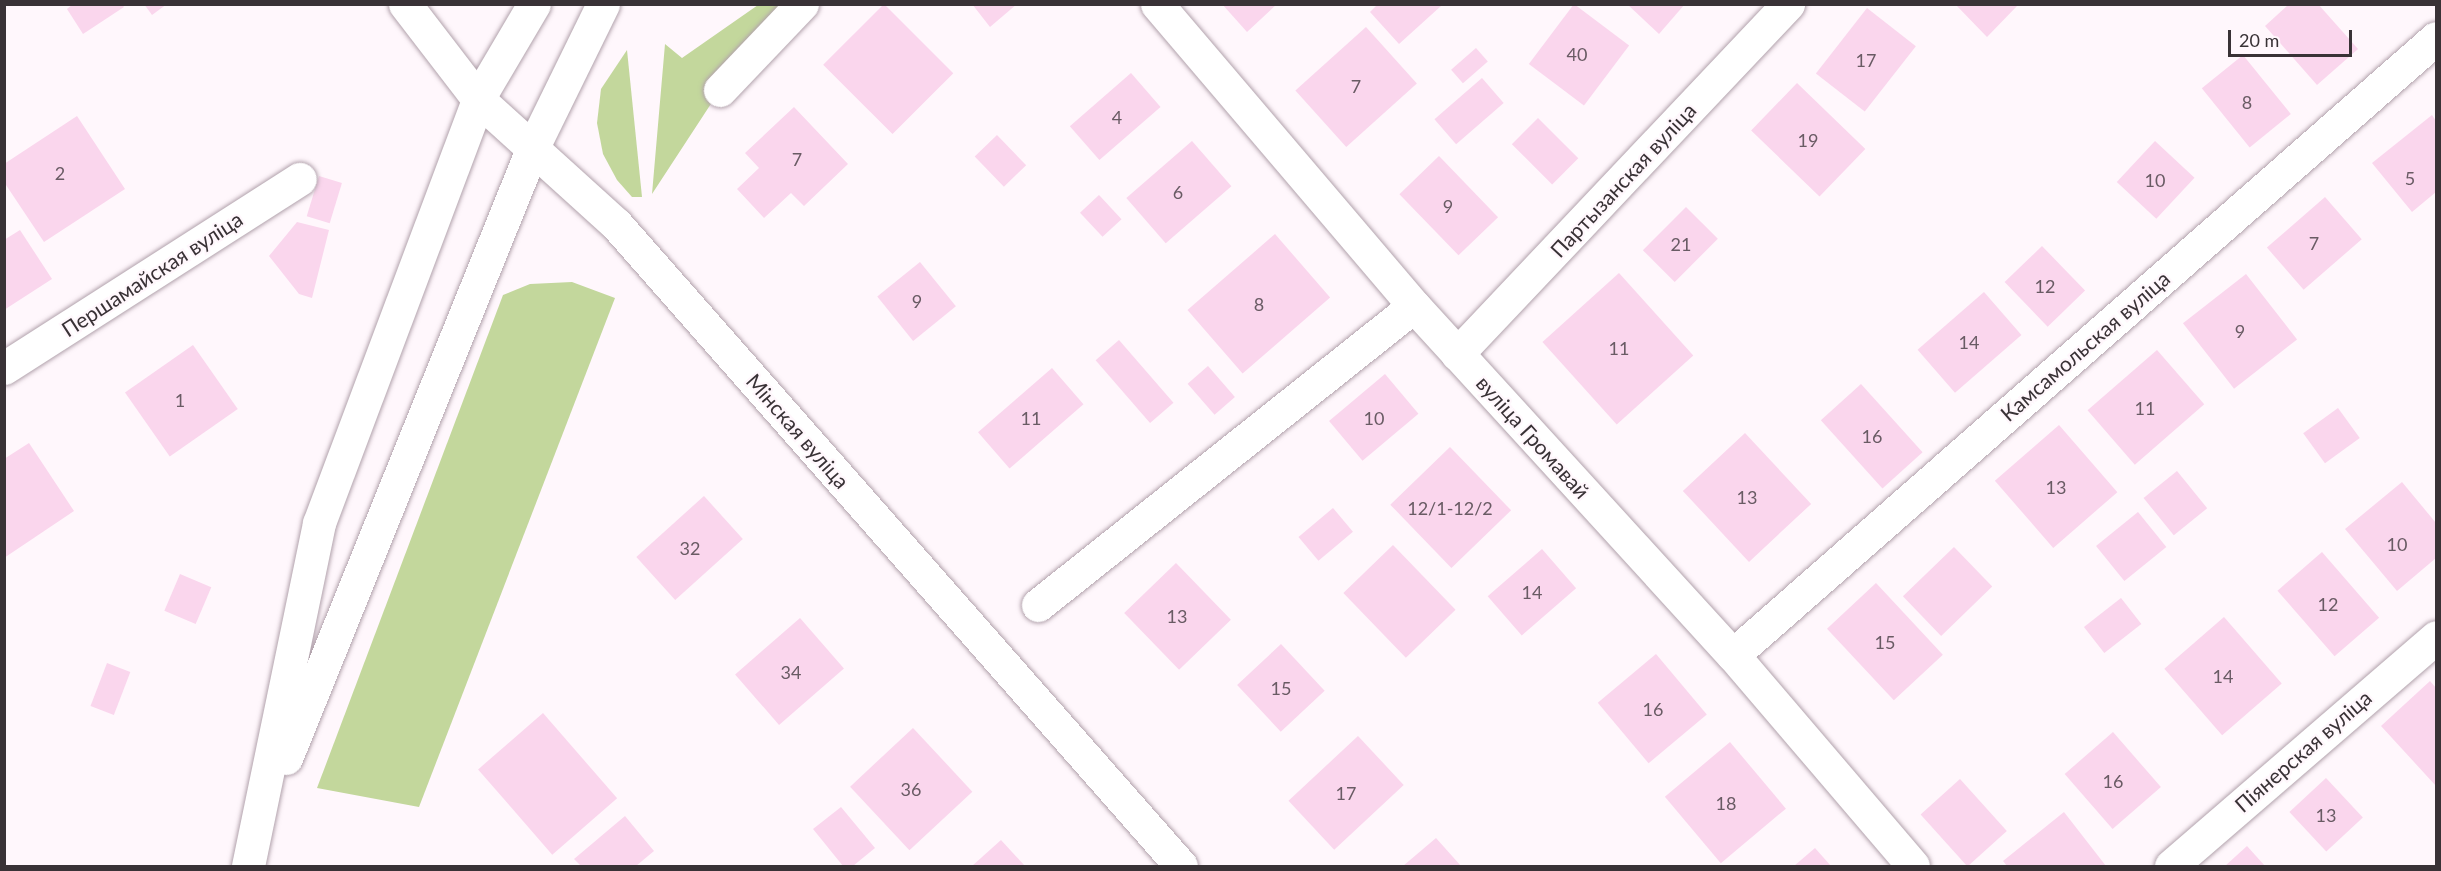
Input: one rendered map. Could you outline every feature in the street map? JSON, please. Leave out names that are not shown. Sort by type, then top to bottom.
[{"type":"street","name":"Мінская вуліца","points":[[405,4],[478,99],[533,147],[635,245],[1181,867]]},
{"type":"street","points":[[248,867],[319,523],[478,99],[534,4]]},
{"type":"street","points":[[258,826],[533,147],[603,4]]},
{"type":"street","points":[[720,90],[802,4]]},
{"type":"street","name":"вуліца Громавай","points":[[1157,4],[1414,306],[1732,655],[1913,867]]},
{"type":"street","name":"Партызанская вуліца","points":[[1457,354],[1788,4]]},
{"type":"street","name":"Камсамольская вуліца","points":[[1732,655],[2436,38]]},
{"type":"street","name":"Першамайская вуліца","points":[[4,368],[300,179]]},
{"type":"street","points":[[1038,605],[1414,306]]},
{"type":"street","name":"Піянерская вуліца","points":[[2170,867],[2436,637]]},
{"type":"green space","points":[[758,5],[802,5],[720,90],[652,194],[665,44],[682,58]]},
{"type":"green space","points":[[627,50],[642,197],[632,197],[617,180],[603,154],[597,123],[601,89]]},
{"type":"green space","points":[[572,282],[615,298],[419,807],[317,788],[503,295],[530,284]]},
{"type":"building","points":[[73,4],[122,4],[124,7],[83,34],[67,9]]},
{"type":"building","points":[[144,4],[167,4],[152,15]]},
{"type":"building","points":[[884,4],[953,73],[892,134],[823,65]]},
{"type":"building","points":[[972,4],[1017,4],[990,27]]},
{"type":"building","points":[[1222,4],[1277,4],[1247,32]]},
{"type":"building","points":[[1378,4],[1440,4],[1441,6],[1399,44],[1370,12]]},
{"type":"building","points":[[1574,4],[1629,46],[1584,105],[1529,64]]},
{"type":"building","points":[[1627,4],[1685,4],[1659,34]]},
{"type":"building","points":[[1955,4],[2019,4],[1987,37]]},
{"type":"building","points":[[2289,4],[2318,4],[2358,49],[2317,85],[2265,26]]},
{"type":"building","points":[[1867,8],[1916,46],[1865,112],[1816,73]]},
{"type":"building","points":[[1366,27],[1417,83],[1346,147],[1295,91]]},
{"type":"building","points":[[1476,48],[1488,62],[1463,83],[1451,70]]},
{"type":"building","points":[[2243,55],[2291,114],[2250,147],[2202,88]]},
{"type":"building","points":[[1131,73],[1161,107],[1099,160],[1070,126]]},
{"type":"building","points":[[1482,78],[1504,103],[1456,144],[1434,119]]},
{"type":"building","points":[[1797,83],[1865,149],[1819,196],[1751,130]]},
{"type":"building","points":[[794,107],[848,164],[804,206],[791,193],[764,218],[737,189],[759,168],[745,153]]},
{"type":"building","points":[[2432,115],[2436,121],[2436,192],[2412,212],[2372,163]]},
{"type":"building","points":[[77,116],[125,189],[44,242],[4,182],[4,164]]},
{"type":"building","points":[[1538,118],[1578,158],[1552,184],[1512,144]]},
{"type":"building","points":[[997,135],[1026,165],[1004,187],[975,157]]},
{"type":"building","points":[[1192,141],[1231,186],[1166,243],[1126,198]]},
{"type":"building","points":[[2155,141],[2194,178],[2156,219],[2117,182]]},
{"type":"building","points":[[1439,156],[1498,217],[1458,255],[1399,194]]},
{"type":"building","points":[[319,176],[342,183],[330,223],[307,216]]},
{"type":"building","points":[[1099,195],[1122,219],[1102,237],[1080,213]]},
{"type":"building","points":[[2325,197],[2362,239],[2304,290],[2267,248]]},
{"type":"building","points":[[1686,207],[1718,239],[1675,282],[1643,250]]},
{"type":"building","points":[[297,222],[329,230],[312,298],[299,294],[269,256]]},
{"type":"building","points":[[20,230],[52,279],[4,310],[4,240]]},
{"type":"building","points":[[1275,234],[1330,297],[1243,373],[1187,310]]},
{"type":"building","points":[[2042,246],[2085,291],[2048,327],[2005,282]]},
{"type":"building","points":[[920,262],[956,306],[913,341],[877,297]]},
{"type":"building","points":[[1619,273],[1693,355],[1617,424],[1542,342]]},
{"type":"building","points":[[2246,274],[2297,339],[2234,389],[2183,323]]},
{"type":"building","points":[[1984,292],[2021,335],[1955,393],[1918,350]]},
{"type":"building","points":[[1119,340],[1173,403],[1150,423],[1096,360]]},
{"type":"building","points":[[193,345],[238,409],[170,457],[125,393]]},
{"type":"building","points":[[2157,350],[2204,404],[2135,465],[2088,410]]},
{"type":"building","points":[[1208,366],[1235,397],[1215,415],[1188,384]]},
{"type":"building","points":[[1052,368],[1083,404],[1010,469],[978,432]]},
{"type":"building","points":[[1385,374],[1418,414],[1363,461],[1329,421]]},
{"type":"building","points":[[1861,384],[1923,452],[1882,489],[1821,420]]},
{"type":"building","points":[[2338,408],[2360,438],[2325,463],[2303,433]]},
{"type":"building","points":[[2059,425],[2117,492],[2053,548],[1995,481]]},
{"type":"building","points":[[1745,433],[1811,504],[1749,562],[1683,491]]},
{"type":"building","points":[[29,443],[74,511],[4,558],[4,459]]},
{"type":"building","points":[[1450,447],[1511,510],[1451,568],[1390,505]]},
{"type":"building","points":[[2177,471],[2207,508],[2174,535],[2144,498]]},
{"type":"building","points":[[2402,482],[2436,523],[2436,558],[2397,591],[2345,529]]},
{"type":"building","points":[[704,496],[743,539],[675,600],[636,557]]},
{"type":"building","points":[[1333,508],[1353,532],[1318,561],[1299,537]]},
{"type":"building","points":[[2138,512],[2166,547],[2124,581],[2096,546]]},
{"type":"building","points":[[1393,545],[1456,610],[1406,658],[1343,593]]},
{"type":"building","points":[[1954,547],[1992,587],[1941,636],[1903,596]]},
{"type":"building","points":[[1542,549],[1576,588],[1522,635],[1488,596]]},
{"type":"building","points":[[2322,552],[2379,618],[2335,656],[2277,591]]},
{"type":"building","points":[[1176,563],[1231,620],[1179,670],[1124,613]]},
{"type":"building","points":[[180,574],[211,587],[196,624],[164,611]]},
{"type":"building","points":[[1876,583],[1943,655],[1894,700],[1827,629]]},
{"type":"building","points":[[2121,598],[2141,624],[2104,653],[2084,627]]},
{"type":"building","points":[[2224,617],[2282,683],[2222,735],[2164,669]]},
{"type":"building","points":[[800,618],[844,669],[779,725],[735,674]]},
{"type":"building","points":[[1281,644],[1325,691],[1281,732],[1237,685]]},
{"type":"building","points":[[1656,654],[1707,715],[1649,763],[1598,703]]},
{"type":"building","points":[[107,663],[130,672],[114,715],[91,706]]},
{"type":"building","points":[[2430,681],[2436,688],[2436,786],[2381,726]]},
{"type":"building","points":[[543,713],[617,798],[552,855],[478,769]]},
{"type":"building","points":[[913,728],[972,792],[909,850],[850,787]]},
{"type":"building","points":[[2113,732],[2161,787],[2113,829],[2065,774]]},
{"type":"building","points":[[1358,736],[1404,785],[1334,850],[1289,801]]},
{"type":"building","points":[[1730,742],[1786,809],[1721,863],[1665,797]]},
{"type":"building","points":[[2326,778],[2363,817],[2326,852],[2289,812]]},
{"type":"building","points":[[1960,779],[2007,831],[1967,866],[1921,814]]},
{"type":"building","points":[[841,807],[875,848],[853,866],[843,866],[813,829]]},
{"type":"building","points":[[2064,812],[2106,866],[2007,866],[2003,861]]},
{"type":"building","points":[[625,816],[654,851],[636,866],[581,866],[574,859]]},
{"type":"building","points":[[1436,838],[1461,866],[1403,866]]},
{"type":"building","points":[[1001,840],[1025,866],[972,866]]},
{"type":"building","points":[[2247,846],[2265,866],[2225,866]]},
{"type":"building","points":[[1815,848],[1831,866],[1794,866]]}]
